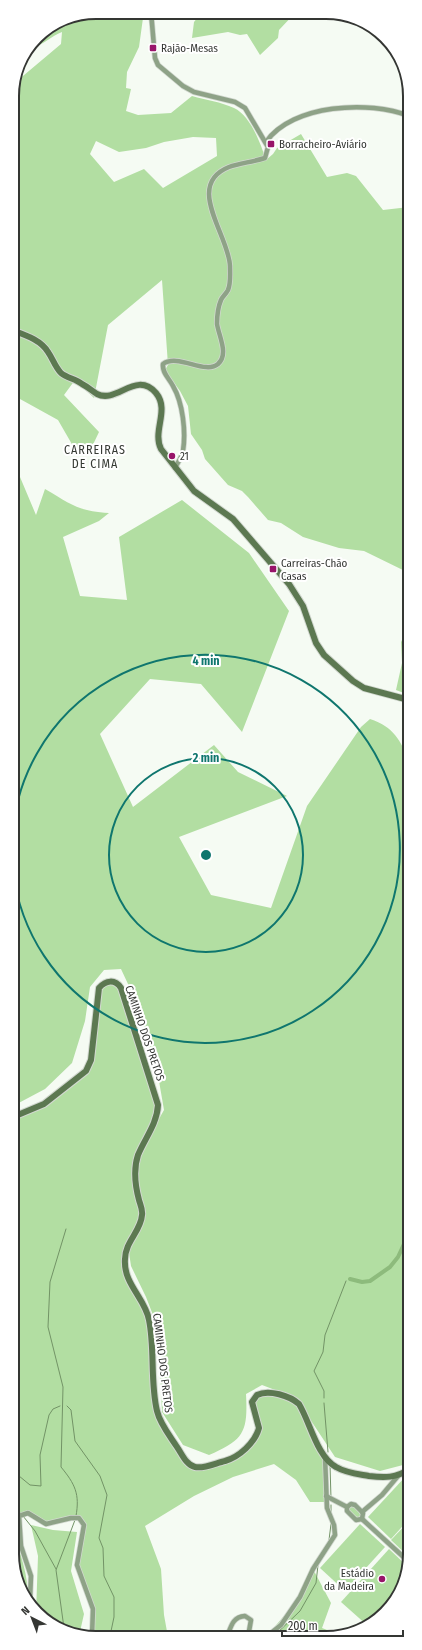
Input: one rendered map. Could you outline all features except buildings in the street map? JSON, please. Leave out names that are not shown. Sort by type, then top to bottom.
[{"type":"main road","points":[[19,333],[42,344],[48,351],[60,372],[84,384],[97,394],[102,396],[111,395],[128,387],[139,385],[154,391],[160,399],[162,406],[158,441],[161,449],[194,491],[233,519],[289,584],[303,606],[316,643],[324,656],[353,681],[364,688],[403,698]]},
{"type":"main road","name":"CAMINHO DOS PRETOS","points":[[19,1114],[53,1098],[86,1071],[91,1060],[99,988],[106,982],[113,981],[117,983],[121,988],[158,1105],[156,1121],[138,1156],[136,1165],[135,1182],[143,1213],[126,1250],[124,1265],[133,1290],[142,1300],[150,1321],[155,1400],[160,1420],[188,1463],[196,1467],[202,1467],[231,1459],[237,1456],[246,1447],[259,1428],[252,1402],[257,1395],[266,1392],[293,1399],[299,1404],[325,1457],[336,1467],[348,1472],[385,1478],[398,1476],[403,1473]]},
{"type":"street","points":[[152,19],[155,58],[158,65],[183,86],[194,92],[235,102],[245,108],[268,147],[264,158],[229,167],[218,174],[208,193],[208,202],[226,245],[230,264],[228,291],[221,299],[217,323],[223,352],[222,358],[217,365],[211,367],[174,360],[168,360],[163,364],[162,370],[174,387],[180,401],[184,432],[183,452],[175,468]]},
{"type":"street","points":[[266,142],[279,128],[297,119],[336,108],[385,108],[403,114]]},
{"type":"street","points":[[274,1631],[281,1625],[300,1597],[313,1569],[333,1540],[334,1525],[327,1508],[325,1457]]},
{"type":"street","points":[[398,1476],[382,1495],[362,1512],[362,1519],[403,1557]]},
{"type":"street","points":[[326,1496],[347,1508],[347,1511],[356,1520],[362,1519]]},
{"type":"street","points":[[347,1508],[352,1504],[362,1512]]},
{"type":"street","points":[[30,1594],[31,1576],[21,1546],[21,1515],[30,1514],[46,1524],[79,1518],[84,1525],[78,1565],[92,1609],[92,1631]]},
{"type":"street","points":[[229,1631],[234,1620],[245,1616],[251,1620],[249,1631]]},
{"type":"green space","points":[[96,19],[143,19],[139,47],[127,72],[126,88],[131,89],[126,111],[138,115],[171,113],[192,96],[224,104],[240,112],[250,123],[258,138],[266,160],[277,148],[301,134],[327,177],[347,173],[356,176],[383,210],[403,208],[403,570],[364,551],[339,548],[303,537],[281,523],[268,520],[242,491],[228,485],[205,459],[202,450],[191,434],[188,406],[180,391],[165,370],[168,365],[162,280],[108,325],[94,398],[75,380],[64,395],[99,432],[89,453],[73,446],[58,420],[19,399],[19,91],[22,77],[61,44],[62,32],[38,45],[57,29],[71,23]],"holes":[[[193,137],[216,138],[217,156],[163,188],[144,169],[114,182],[90,154],[96,141],[119,152],[146,148],[164,142]]]},
{"type":"green space","points":[[196,19],[289,19],[279,30],[278,38],[260,55],[247,34],[240,35],[228,32],[192,38],[194,22]]},
{"type":"green space","points":[[19,475],[36,515],[45,489],[75,506],[89,511],[109,513],[99,521],[63,537],[80,596],[127,600],[119,537],[182,500],[249,553],[289,611],[242,732],[201,684],[150,679],[100,734],[133,807],[214,745],[238,772],[287,796],[179,837],[211,895],[271,908],[307,806],[361,727],[370,719],[378,722],[391,730],[403,747],[403,1465],[380,1471],[335,1457],[296,1398],[262,1385],[246,1394],[246,1417],[244,1426],[237,1439],[221,1450],[209,1455],[183,1445],[162,1412],[158,1328],[146,1297],[131,1266],[128,1246],[125,1265],[147,1311],[155,1400],[160,1420],[179,1450],[196,1467],[225,1460],[238,1453],[258,1431],[252,1408],[257,1395],[286,1397],[303,1411],[325,1457],[328,1502],[310,1502],[296,1480],[274,1464],[233,1477],[194,1496],[145,1526],[161,1569],[164,1615],[167,1631],[92,1631],[93,1609],[77,1565],[84,1525],[79,1518],[46,1524],[30,1514],[19,1516],[19,1114],[44,1104],[89,1066],[98,994],[106,982],[121,988],[158,1105],[138,1156],[164,1110],[159,1081],[135,999],[121,969],[104,970],[90,987],[85,1021],[72,1063],[45,1089],[19,1103]]},
{"type":"green space","points":[[403,638],[403,693],[396,690],[402,663],[401,642]]},
{"type":"green space","points":[[403,1479],[403,1526],[391,1539],[368,1517]]},
{"type":"green space","points":[[353,1506],[362,1513],[361,1517],[357,1518],[350,1511],[350,1507]]},
{"type":"green space","points":[[360,1524],[385,1547],[345,1591],[320,1568]]},
{"type":"green space","points":[[31,1525],[53,1530],[77,1532],[71,1571],[84,1614],[80,1630],[57,1621],[52,1617],[52,1598],[37,1598],[38,1556]]},
{"type":"green space","points":[[403,1527],[403,1551],[391,1540]]},
{"type":"green space","points":[[19,1548],[26,1575],[27,1588],[20,1564]]},
{"type":"green space","name":"Estádio da Madeira","points":[[389,1549],[402,1562],[397,1584],[393,1593],[381,1609],[369,1618],[363,1621],[341,1602]]},
{"type":"green space","points":[[313,1569],[331,1603],[322,1628],[329,1631],[271,1631],[300,1597]]},
{"type":"waterway","points":[[66,1229],[50,1282],[48,1327],[63,1387],[61,1467],[73,1484],[77,1495],[76,1516]]},
{"type":"waterway","points":[[350,1279],[362,1282],[370,1281],[390,1267],[398,1257],[403,1246]]},
{"type":"waterway","points":[[324,1398],[324,1391],[314,1371],[323,1352],[325,1335],[346,1281]]},
{"type":"waterway","points":[[324,1403],[328,1452]]},
{"type":"waterway","points":[[19,1476],[30,1485],[41,1486],[40,1455],[49,1415],[53,1409],[60,1406]]},
{"type":"waterway","points":[[67,1406],[71,1410],[75,1441],[100,1476],[107,1495],[99,1538],[103,1548],[104,1576],[114,1597],[114,1617],[111,1631]]},
{"type":"waterway","points":[[330,1465],[331,1498]]},
{"type":"waterway","points":[[331,1505],[331,1512]]},
{"type":"waterway","points":[[23,1516],[35,1531],[56,1569]]},
{"type":"waterway","points":[[63,1624],[56,1570],[75,1520]]},
{"type":"waterway","points":[[329,1540],[331,1524]]},
{"type":"waterway","points":[[279,1631],[300,1611],[316,1583],[318,1565]]},
{"type":"place","name":"Rajão-Mesas","points":[[153,48]]},
{"type":"place","name":"Borracheiro-Aviário","points":[[271,144]]},
{"type":"place","name":"21","points":[[172,456]]},
{"type":"place","name":"Carreiras-Chão Casas","points":[[273,569]]},
{"type":"place","name":"Estádio da Madeira","points":[[382,1579]]},
{"type":"district","name":"CARREIRAS DE CIMA","points":[[95,457]]}]
